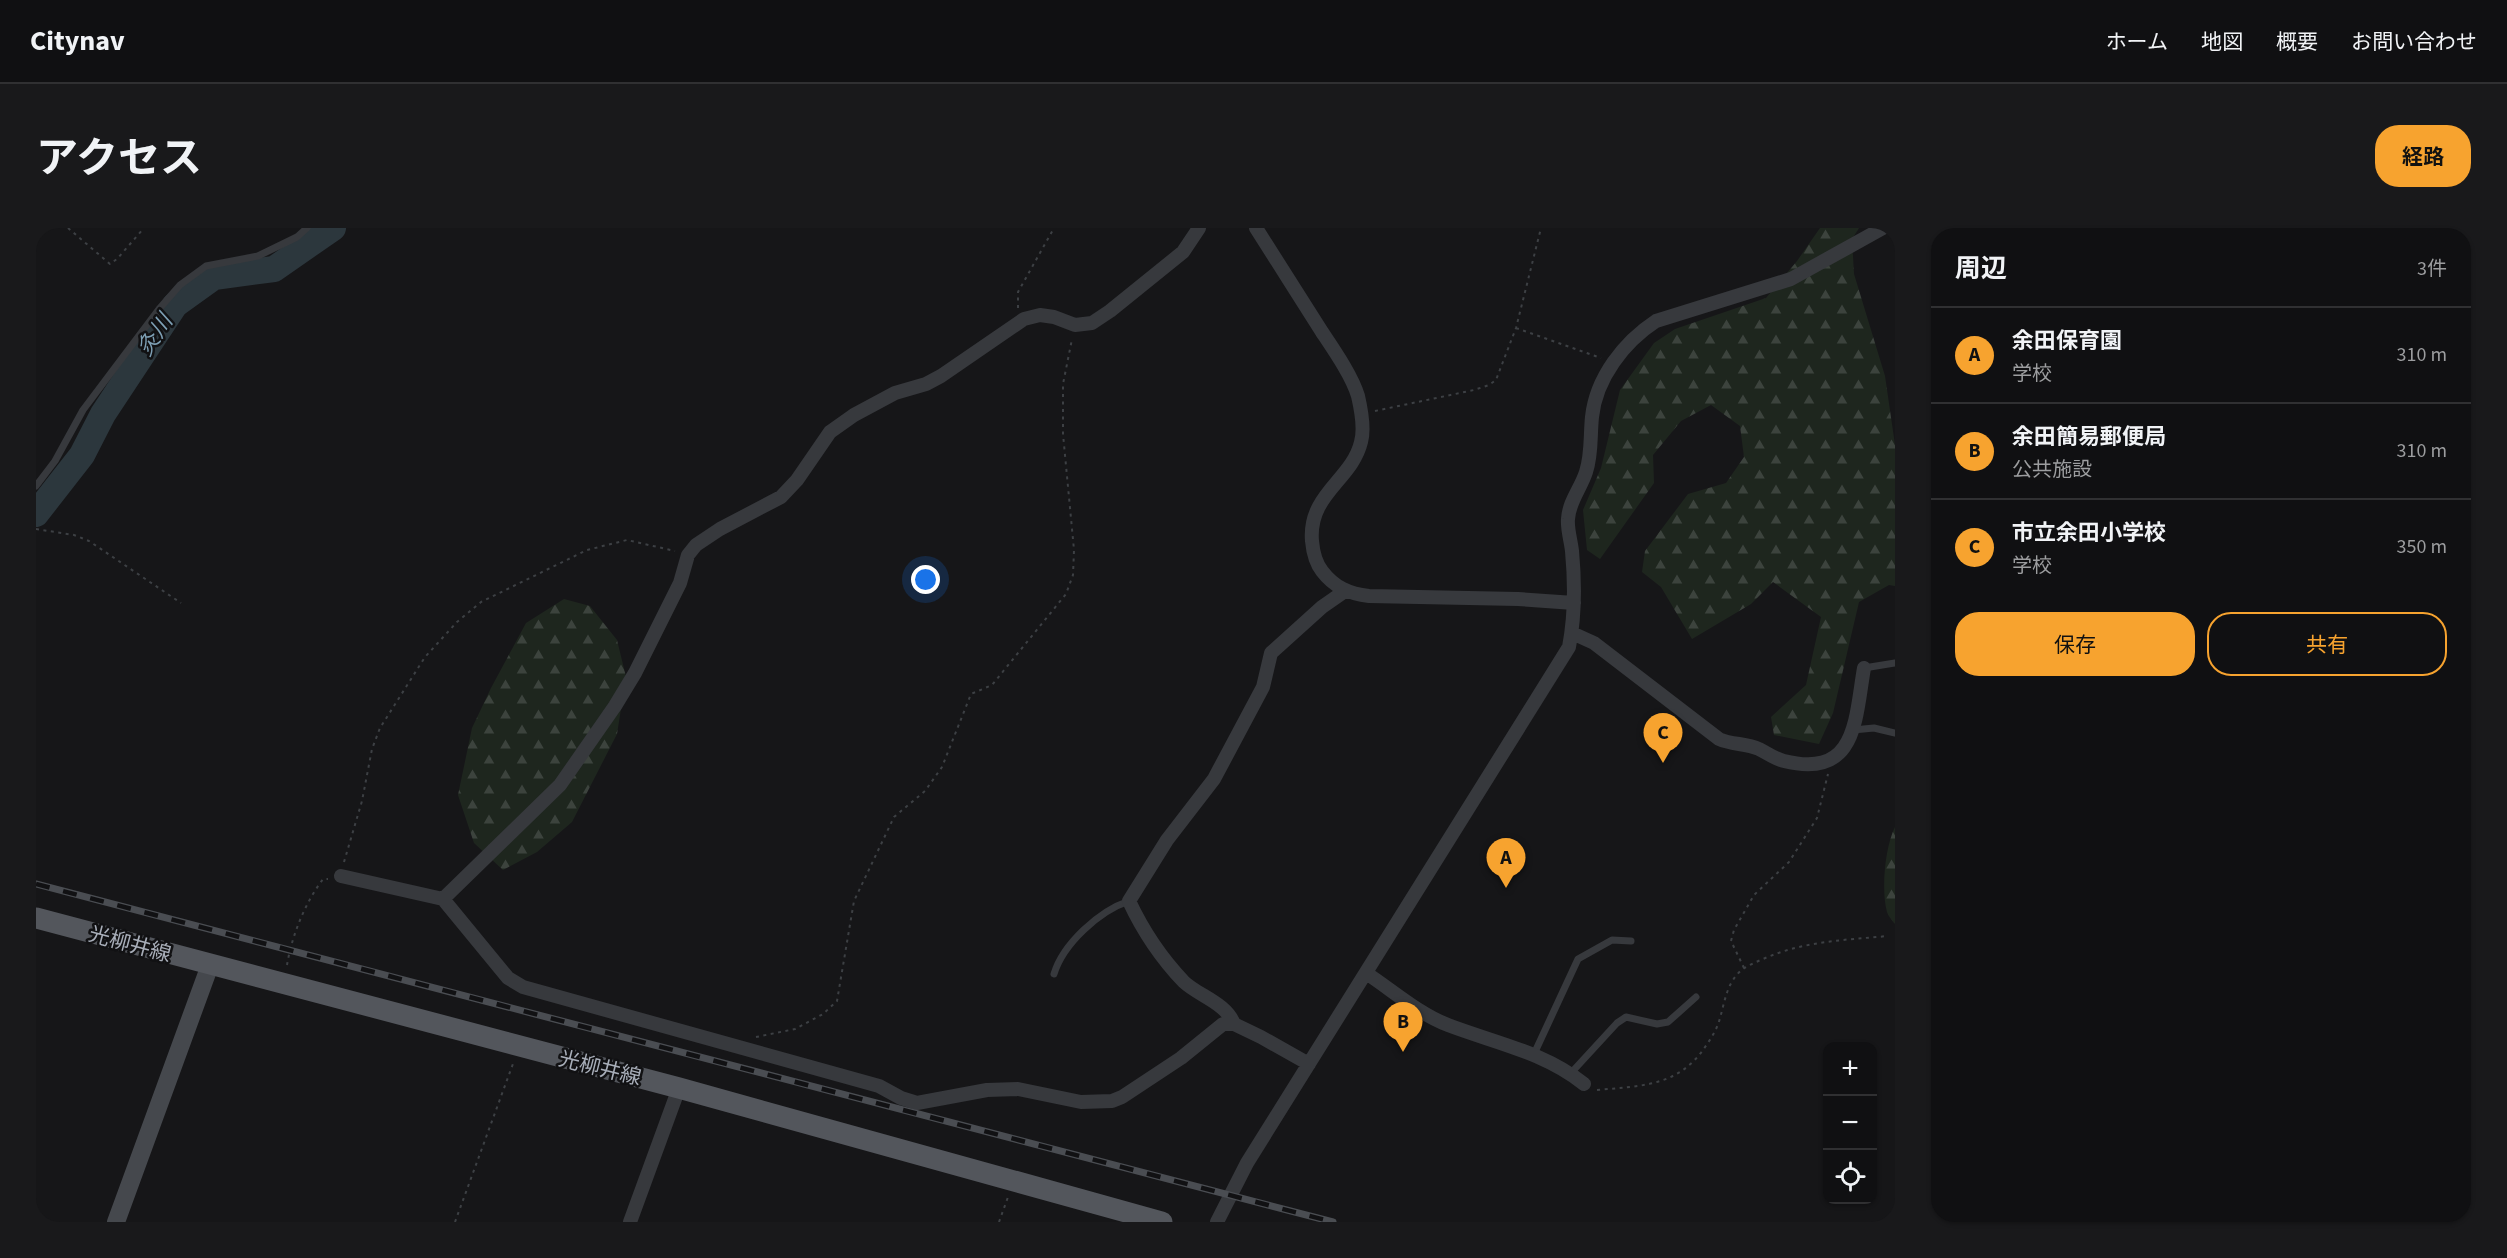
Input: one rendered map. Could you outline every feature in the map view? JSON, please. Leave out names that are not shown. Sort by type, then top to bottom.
[{"type":"main road","name":"光柳井線","points":[[36,918],[679,1088],[1162,1222]]},
{"type":"street","points":[[444,899],[560,785],[575,765],[634,674],[680,583],[688,555],[696,545],[720,529],[781,497],[798,480],[830,432],[854,415],[895,393],[926,384],[941,376],[1024,319],[1040,315],[1054,317],[1075,325],[1092,323],[1183,252],[1200,228]]},
{"type":"street","points":[[1256,228],[1335,352],[1357,394],[1362,441],[1355,458],[1315,511],[1311,532],[1313,552],[1328,578],[1345,591],[1369,596],[1518,599],[1574,603]]},
{"type":"street","points":[[1216,1222],[1247,1163],[1400,922],[1430,869],[1569,647],[1574,603],[1573,552],[1568,520],[1571,504],[1586,474],[1591,453],[1595,398],[1614,364],[1637,334],[1656,321],[1791,279],[1883,228]]},
{"type":"street","points":[[1309,1064],[1234,1024],[1224,1010],[1187,985],[1150,941],[1129,901],[1167,840],[1214,779],[1263,687],[1271,653],[1323,607],[1345,591]]},
{"type":"street","points":[[1572,633],[1593,643],[1719,739],[1730,745],[1758,749],[1783,761],[1809,764],[1833,760],[1840,754],[1853,730],[1864,668]]},
{"type":"street","points":[[340,876],[444,899],[508,978],[523,987],[879,1086],[901,1098],[917,1103],[987,1090],[1018,1089],[1081,1102],[1112,1101],[1122,1097],[1181,1058],[1223,1024],[1234,1024]]},
{"type":"street","points":[[116,1222],[210,965]]},
{"type":"street","points":[[1366,973],[1446,1024],[1534,1054],[1571,1073],[1584,1084]]},
{"type":"street","points":[[630,1222],[679,1088]]},
{"type":"lane","points":[[36,486],[55,461],[83,410],[159,309],[180,285],[206,266],[258,256],[297,237],[307,228]]},
{"type":"lane","points":[[1864,668],[1895,663]]},
{"type":"lane","points":[[1853,730],[1874,728],[1895,733]]},
{"type":"lane","points":[[1054,974],[1059,959],[1070,942],[1122,903],[1129,901]]},
{"type":"lane","points":[[1534,1054],[1578,959],[1612,940],[1631,941]]},
{"type":"lane","points":[[1571,1073],[1617,1023],[1626,1017],[1658,1024],[1668,1022],[1696,997]]},
{"type":"path","points":[[68,228],[110,264],[117,260],[144,228]]},
{"type":"path","points":[[1024,319],[1017,304],[1018,292],[1054,228]]},
{"type":"path","points":[[1360,413],[1489,385],[1496,380],[1516,328],[1541,228]]},
{"type":"path","points":[[751,1038],[795,1029],[823,1014],[837,1002],[854,902],[894,817],[925,791],[942,767],[971,694],[992,685],[1066,594],[1073,575],[1074,550],[1063,434],[1063,384],[1075,325]]},
{"type":"path","points":[[1516,328],[1614,364]]},
{"type":"path","points":[[37,530],[74,535],[89,541],[181,603]]},
{"type":"path","points":[[283,985],[292,943],[309,898],[323,879],[340,876],[362,801],[372,749],[380,728],[425,657],[457,622],[482,602],[587,550],[627,540],[664,547],[688,555]]},
{"type":"path","points":[[1744,968],[1731,941],[1734,930],[1754,895],[1789,862],[1817,818],[1833,760]]},
{"type":"path","points":[[1584,1084],[1593,1090],[1641,1086],[1667,1080],[1682,1072],[1698,1057],[1712,1038],[1719,1025],[1730,983],[1744,968],[1779,952],[1803,945],[1827,940],[1888,936]]},
{"type":"path","points":[[455,1222],[519,1047]]},
{"type":"path","points":[[999,1222],[1013,1182]]},
{"type":"green space","points":[[1820,228],[1859,228],[1852,239],[1854,274],[1885,376],[1895,445],[1895,586],[1889,585],[1859,602],[1833,713],[1819,744],[1774,735],[1771,717],[1806,685],[1821,617],[1773,582],[1751,604],[1692,639],[1661,587],[1642,572],[1645,551],[1688,494],[1726,483],[1744,457],[1740,426],[1711,405],[1681,421],[1653,455],[1654,483],[1600,559],[1587,550],[1583,510],[1601,468],[1620,390],[1654,343],[1675,329],[1766,298],[1797,261]]},
{"type":"green space","points":[[564,599],[590,606],[617,640],[626,677],[617,734],[572,822],[537,852],[503,870],[474,843],[458,795],[472,728],[526,623]]},
{"type":"green space","points":[[1895,827],[1895,924],[1887,912],[1884,881],[1886,857]]},
{"type":"waterway","name":"灸川","points":[[36,514],[82,455],[103,414],[175,305],[214,277],[274,269],[333,228]]},
{"type":"railway","points":[[36,884],[1333,1222]]},
{"type":"place","name":"市立余田小学校","points":[[1663,763]]},
{"type":"place","name":"余田保育園","points":[[1506,888]]},
{"type":"place","name":"余田簡易郵便局","points":[[1403,1052]]}]
